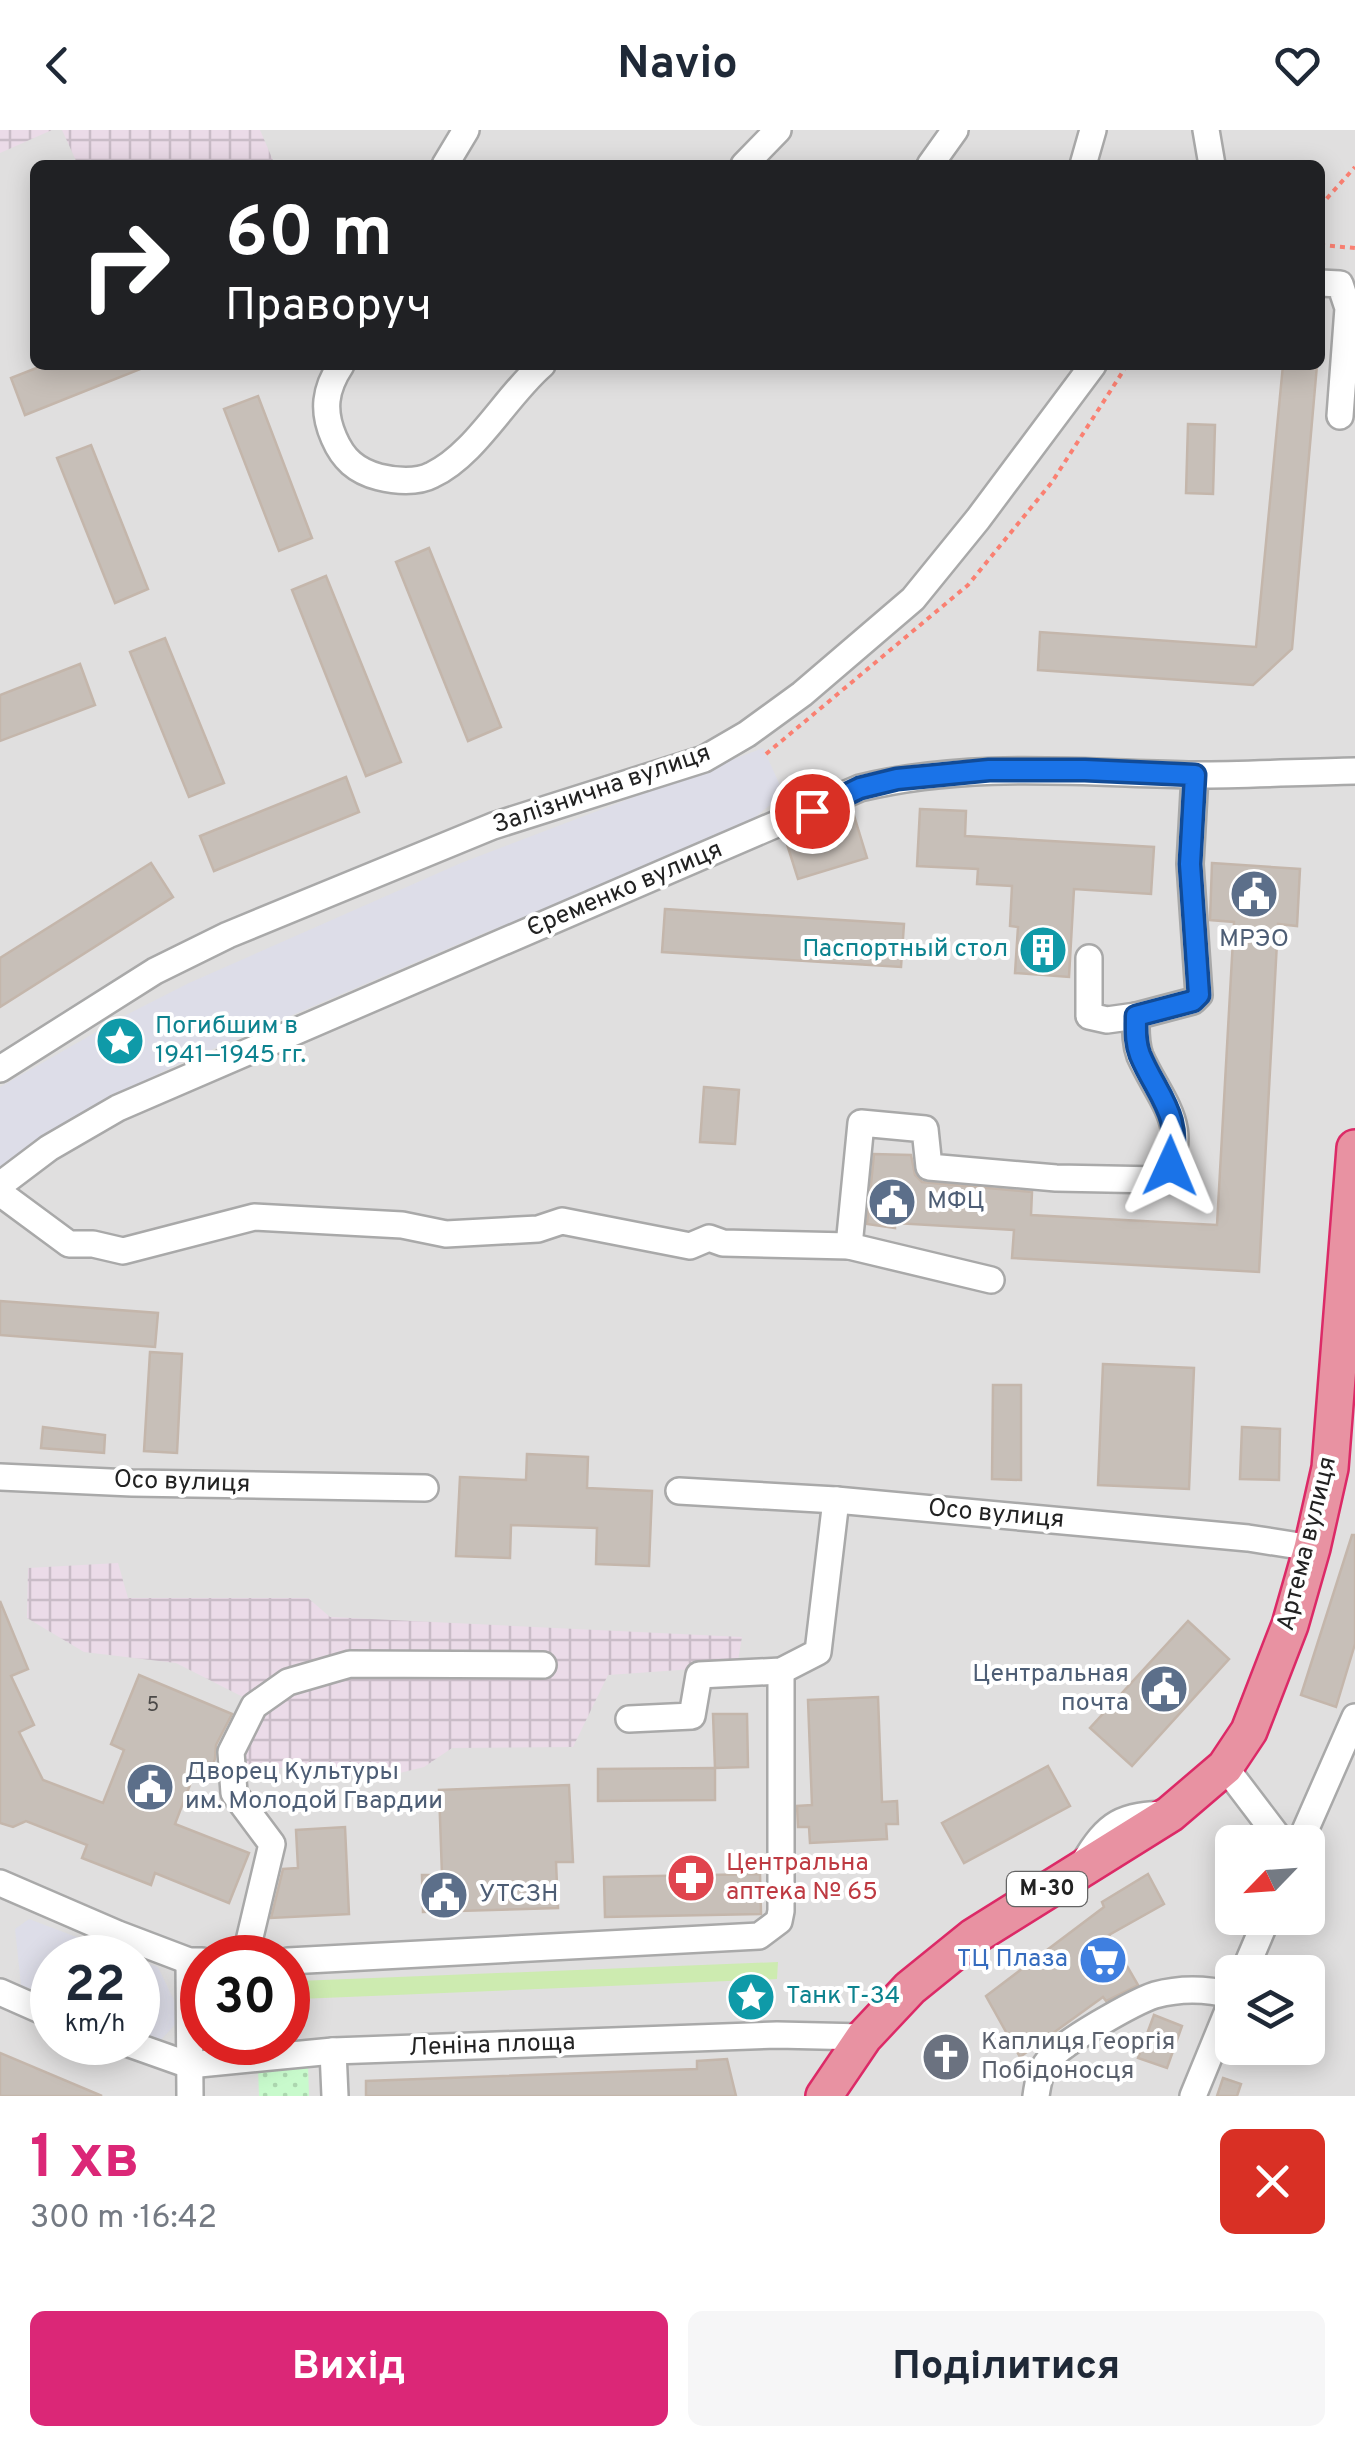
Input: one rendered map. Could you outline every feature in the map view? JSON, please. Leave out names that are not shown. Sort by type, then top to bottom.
[{"type":"highway","name":"Артема вулиця","points":[[1231,1759],[1272,1678],[1312,1548],[1330,1468],[1355,1148]]},
{"type":"highway","name":"М-30","points":[[824,2096],[864,2037],[910,1988],[1017,1909],[1170,1814],[1231,1759]]},
{"type":"street","points":[[448,160],[466,130]]},
{"type":"street","points":[[749,160],[778,130]]},
{"type":"street","points":[[933,160],[954,130]]},
{"type":"street","points":[[1084,160],[1093,130]]},
{"type":"street","points":[[1206,130],[1211,160]]},
{"type":"street","points":[[1325,283],[1340,284],[1348,308],[1340,416]]},
{"type":"street","points":[[338,370],[331,380],[326,404],[336,442],[350,465],[375,476],[401,480],[430,477],[453,462],[536,370]]},
{"type":"street","name":"Залізнична вулиця","points":[[0,1069],[155,971],[228,935],[493,826],[704,759],[747,734],[802,694],[913,599],[978,519],[1087,370]]},
{"type":"street","name":"Єременко вулиця","points":[[0,1185],[49,1148],[118,1108],[860,788],[897,779],[989,770],[1195,775],[1355,772]]},
{"type":"street","points":[[1089,958],[1090,1016],[1107,1020],[1136,1016],[1193,1001],[1199,995],[1190,864],[1195,775]]},
{"type":"street","points":[[849,1246],[861,1123],[926,1129],[930,1167],[1056,1178],[1159,1180],[1170,1166],[1175,1148],[1173,1120],[1141,1057],[1136,1016]]},
{"type":"street","points":[[0,1193],[69,1244],[92,1244],[122,1251],[254,1218],[402,1225],[464,1234],[538,1229],[562,1220],[690,1246],[710,1238],[724,1243],[849,1246],[991,1280]]},
{"type":"street","name":"Осо вулиця","points":[[0,1477],[425,1488]]},
{"type":"street","name":"Осо вулиця","points":[[680,1491],[836,1500],[1248,1538],[1312,1548]]},
{"type":"street","points":[[630,1719],[692,1716],[699,1675],[781,1671],[818,1652],[836,1500]]},
{"type":"street","points":[[250,1935],[272,1844],[234,1793],[231,1752],[254,1706],[288,1682],[350,1664],[543,1666]]},
{"type":"street","points":[[310,1960],[759,1936],[779,1921],[781,1911],[781,1671]]},
{"type":"street","points":[[1307,1825],[1355,1717]]},
{"type":"street","points":[[1231,1759],[1272,1825]]},
{"type":"street","points":[[0,1884],[180,1955]]},
{"type":"street","points":[[1036,2096],[1040,2074],[1051,2056],[1122,2011],[1155,1996],[1187,1990],[1215,1995]]},
{"type":"street","points":[[0,1992],[30,2005]]},
{"type":"street","name":"Леніна площа","points":[[310,2054],[777,2036],[864,2037]]},
{"type":"street","points":[[1193,2096],[1215,2041]]},
{"type":"street","points":[[332,2052],[336,2096]]},
{"type":"street","points":[[189,2065],[190,2096]]},
{"type":"path","points":[[1325,200],[1355,167]]},
{"type":"path","points":[[1325,245],[1355,248]]},
{"type":"shaded area","points":[[0,130],[1355,130],[1355,2096],[0,2096]]},
{"type":"shaded area","points":[[0,130],[52,130],[0,153]]},
{"type":"shaded area","points":[[62,130],[260,130],[273,160],[76,160]]},
{"type":"shaded area","points":[[763,748],[784,794],[750,821],[596,890],[489,931],[178,1064],[82,1112],[32,1142],[0,1170],[0,1087],[126,1015],[189,983],[461,863]]},
{"type":"shaded area","points":[[118,1563],[128,1598],[308,1598],[330,1617],[742,1637],[737,1666],[608,1675],[573,1747],[452,1748],[424,1767],[379,1778],[244,1764],[243,1697],[176,1663],[84,1652],[27,1618],[28,1568]]},
{"type":"shaded area","points":[[29,1919],[72,1935],[30,1935],[30,1989],[21,1985],[15,1929]]},
{"type":"shaded area","points":[[160,1971],[180,2013],[180,2019],[160,2041]]},
{"type":"green space","points":[[778,1962],[777,1979],[310,1999],[310,1981]]},
{"type":"green space","points":[[308,2065],[309,2096],[259,2096],[258,2067]]},
{"type":"building","points":[[31,370],[138,370],[25,415],[11,378]]},
{"type":"building","points":[[1283,370],[1317,370],[1292,649],[1253,685],[1038,670],[1040,632],[1256,647]]},
{"type":"building","points":[[258,396],[312,538],[279,551],[224,409]]},
{"type":"building","points":[[1188,424],[1215,425],[1213,494],[1186,493]]},
{"type":"building","points":[[91,445],[148,589],[115,603],[57,458]]},
{"type":"building","points":[[429,548],[501,727],[468,741],[396,562]]},
{"type":"building","points":[[326,576],[401,762],[366,776],[292,590]]},
{"type":"building","points":[[165,638],[224,783],[189,797],[130,652]]},
{"type":"building","points":[[80,664],[95,705],[0,741],[0,695]]},
{"type":"building","points":[[346,777],[359,812],[214,871],[200,836]]},
{"type":"building","points":[[852,809],[867,858],[798,879],[785,838]]},
{"type":"building","points":[[920,809],[966,811],[965,836],[1154,847],[1151,894],[1074,889],[1069,977],[1015,973],[1018,927],[1010,926],[1012,886],[977,884],[978,869],[917,866]]},
{"type":"building","points":[[151,863],[173,897],[0,1007],[0,958]]},
{"type":"building","points":[[1212,863],[1300,869],[1297,926],[1278,924],[1259,1272],[1012,1258],[1014,1230],[867,1224],[874,1154],[911,1155],[915,1175],[922,1182],[1032,1192],[1031,1215],[1217,1225],[1234,922],[1210,920]]},
{"type":"building","points":[[665,909],[904,924],[901,967],[662,952]]},
{"type":"building","points":[[704,1087],[739,1090],[735,1144],[700,1142]]},
{"type":"building","points":[[0,1301],[158,1313],[155,1347],[0,1335]]},
{"type":"building","points":[[150,1352],[182,1354],[177,1453],[144,1451]]},
{"type":"building","points":[[1103,1364],[1194,1368],[1189,1489],[1098,1485]]},
{"type":"building","points":[[993,1385],[1021,1385],[1021,1480],[992,1479]]},
{"type":"building","points":[[43,1427],[105,1435],[104,1453],[41,1448]]},
{"type":"building","points":[[1242,1427],[1280,1429],[1279,1480],[1240,1479]]},
{"type":"building","points":[[527,1454],[588,1457],[587,1488],[652,1491],[649,1566],[596,1564],[597,1528],[511,1525],[510,1558],[456,1556],[460,1477],[526,1480]]},
{"type":"building","points":[[1352,1535],[1355,1644],[1336,1707],[1301,1695]]},
{"type":"building","name":"Дворец Культуры им. Молодой Гвардии","points":[[0,1601],[28,1669],[11,1676],[34,1725],[19,1732],[43,1780],[103,1803],[124,1750],[111,1744],[139,1675],[232,1714],[216,1745],[206,1783],[193,1777],[175,1824],[249,1853],[229,1903],[155,1873],[151,1885],[82,1858],[87,1845],[26,1821],[13,1827],[0,1823]]},
{"type":"building","name":"Центральная почта","points":[[1188,1621],[1229,1659],[1132,1766],[1090,1728]]},
{"type":"building","points":[[878,1697],[882,1802],[897,1801],[898,1824],[886,1824],[887,1839],[810,1843],[809,1827],[798,1827],[797,1806],[812,1805],[808,1700]]},
{"type":"building","points":[[713,1714],[747,1714],[748,1767],[715,1768]]},
{"type":"building","points":[[1048,1766],[1070,1806],[964,1863],[942,1823]]},
{"type":"building","points":[[715,1768],[715,1800],[598,1801],[598,1769]]},
{"type":"building","points":[[569,1785],[573,1862],[556,1862],[558,1908],[423,1912],[422,1875],[442,1875],[439,1790]]},
{"type":"building","points":[[345,1827],[349,1914],[271,1918],[283,1869],[298,1868],[296,1830]]},
{"type":"building","points":[[760,1874],[761,1914],[605,1917],[604,1877]]},
{"type":"building","points":[[1148,1874],[1164,1904],[1109,1935],[1138,1985],[1106,2001],[1103,1997],[1020,2057],[986,1996],[1104,1907],[1102,1902]]},
{"type":"building","points":[[1154,2015],[1182,2026],[1167,2068],[1138,2058]]},
{"type":"building","points":[[0,2053],[102,2096],[0,2096]]},
{"type":"building","points":[[727,2059],[736,2096],[366,2096],[366,2081],[697,2069],[697,2061]]},
{"type":"building","points":[[1223,2078],[1241,2084],[1237,2096],[1217,2096]]},
{"type":"place","name":"МРЭО","points":[[1254,894]]},
{"type":"place","name":"Паспортный стол","points":[[1043,950]]},
{"type":"place","name":"Погибшим в 1941—1945 гг.","points":[[120,1041]]},
{"type":"place","name":"МФЦ","points":[[892,1202]]},
{"type":"place","name":"Центральная почта","points":[[1164,1689]]},
{"type":"place","name":"Дворец Культуры им. Молодой Гвардии","points":[[150,1787]]},
{"type":"place","name":"Центральна аптека № 65","points":[[691,1878]]},
{"type":"place","name":"УТСЗН","points":[[444,1895]]},
{"type":"place","name":"ТЦ Плаза","points":[[1103,1960]]},
{"type":"place","name":"Танк Т-34","points":[[751,1997]]},
{"type":"place","name":"Каплиця Георгія Побідоносця","points":[[946,2057]]},
{"type":"route","points":[[812,811],[860,788],[897,779],[989,770],[1195,775],[1190,864],[1199,995],[1193,1001],[1136,1016],[1141,1057],[1173,1120],[1175,1148],[1170,1166]]}]
